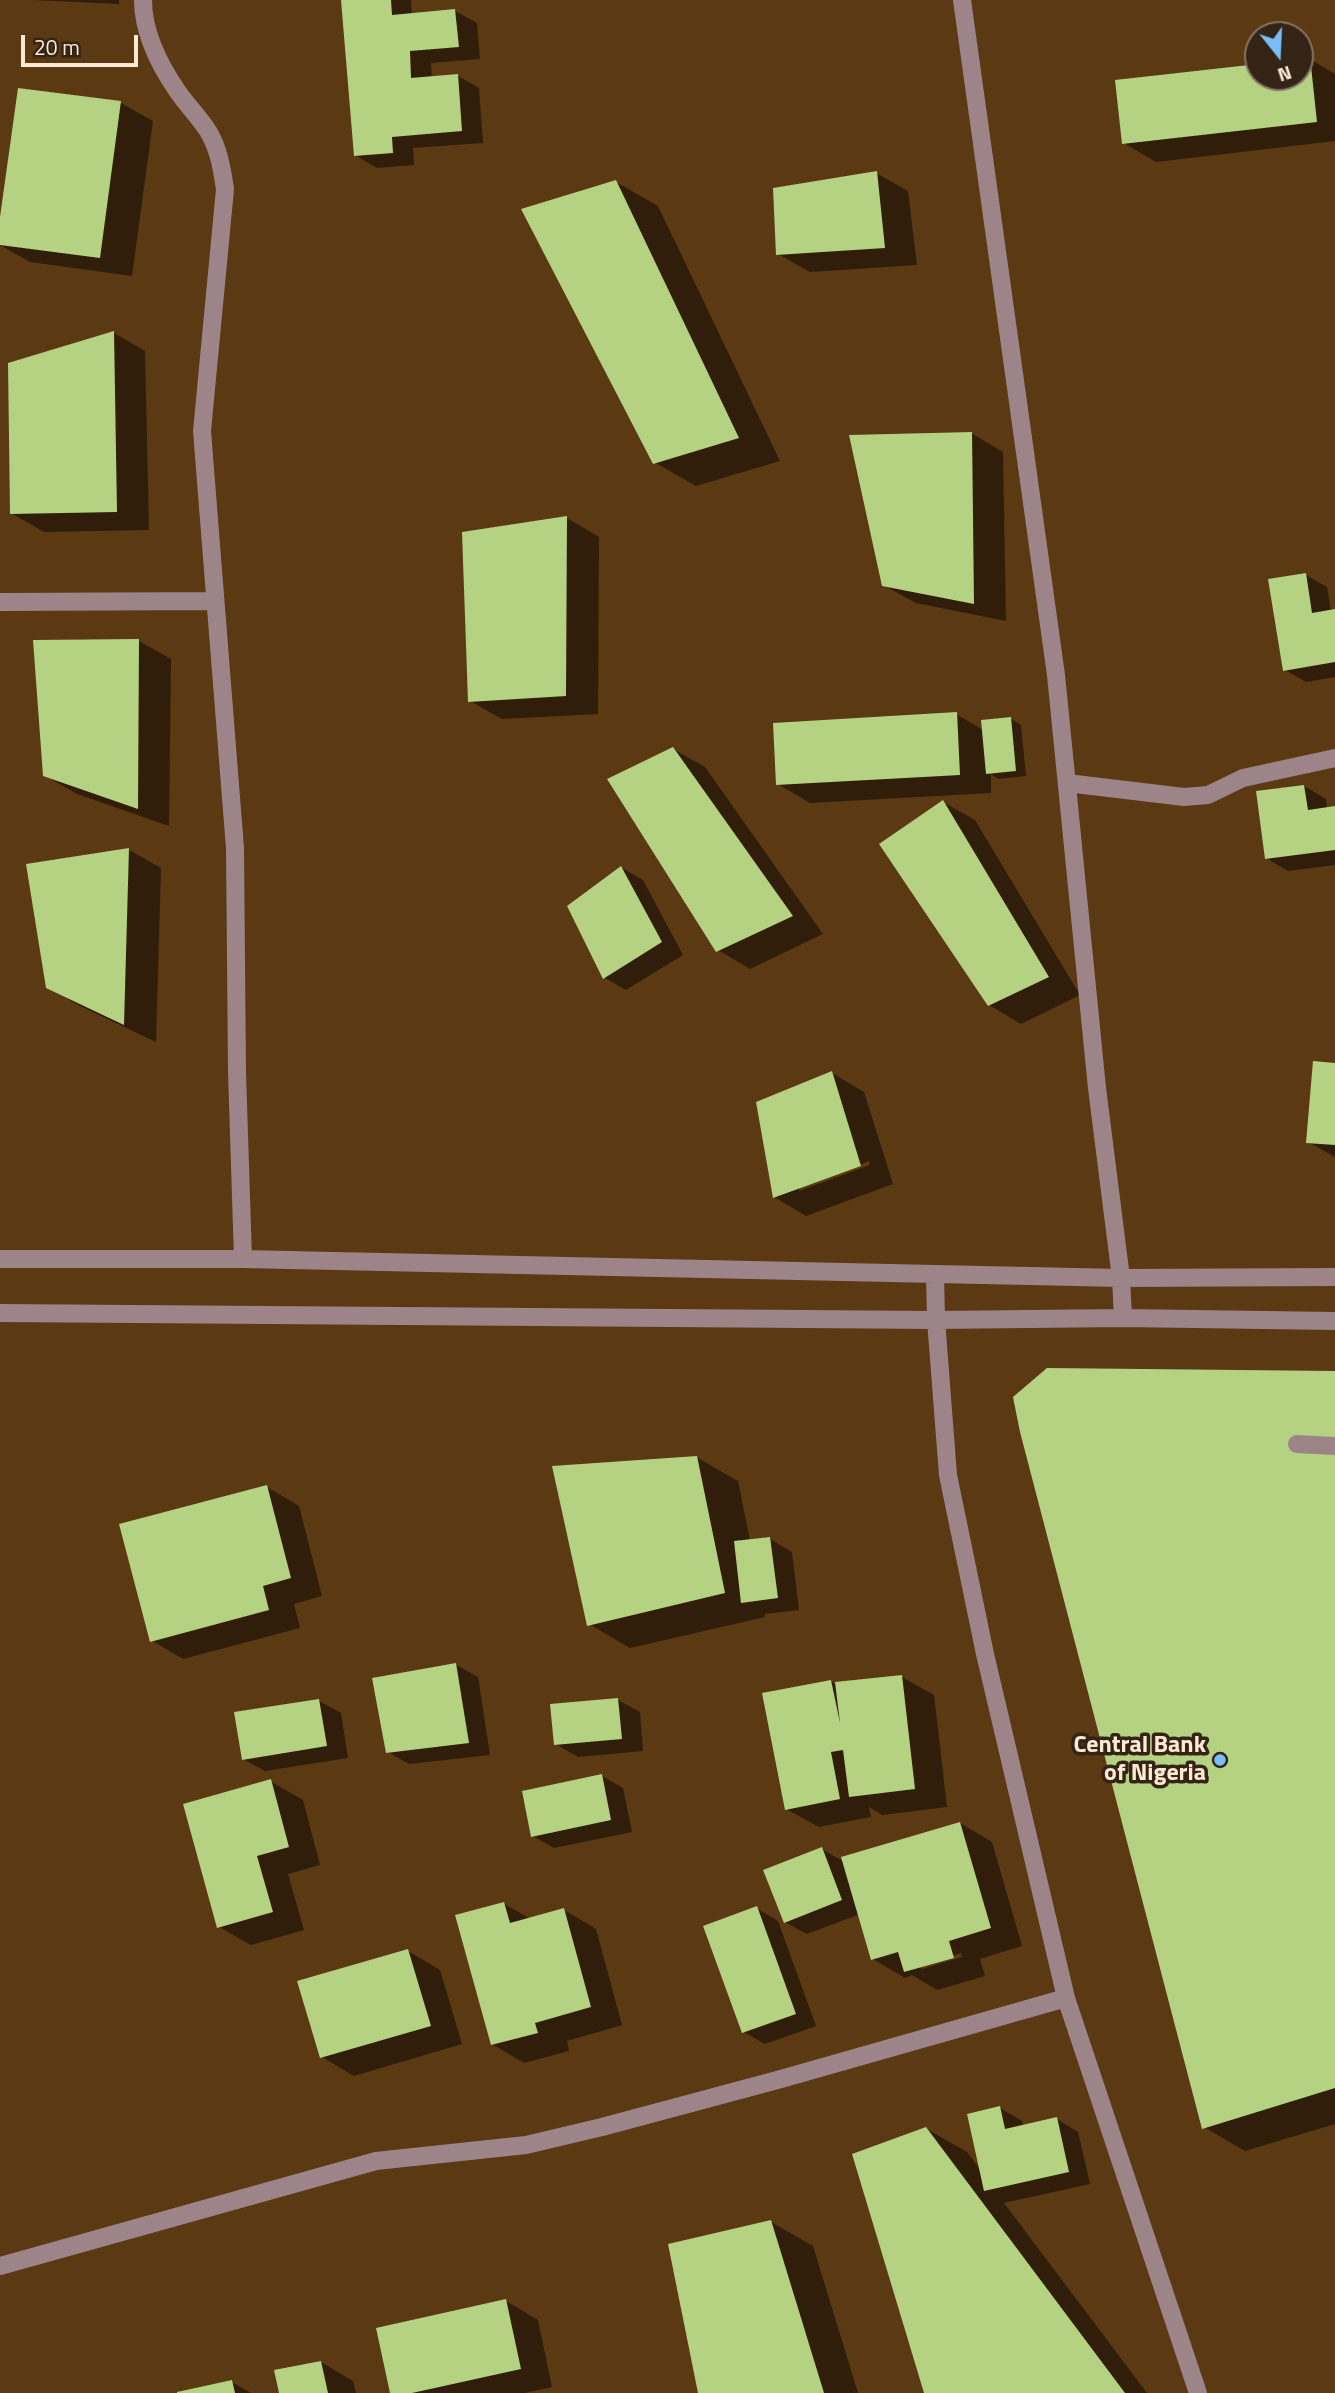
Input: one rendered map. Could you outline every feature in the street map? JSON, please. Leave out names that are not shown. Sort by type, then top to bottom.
[{"type":"street","points":[[143,0],[143,14],[152,43],[177,91],[209,132],[220,157],[225,189],[202,430],[235,848],[237,1072],[243,1259]]},
{"type":"street","points":[[962,0],[1056,675],[1097,1088],[1121,1278],[1123,1318]]},
{"type":"street","points":[[0,602],[215,601]]},
{"type":"street","points":[[1067,783],[1184,797],[1208,795],[1242,778],[1335,758]]},
{"type":"street","points":[[0,1259],[243,1259],[1121,1278],[1335,1277]]},
{"type":"street","points":[[935,1275],[948,1475],[985,1654],[1066,1998],[1198,2393]]},
{"type":"street","points":[[0,1313],[1335,1321]]},
{"type":"street","points":[[1297,1444],[1335,1446]]},
{"type":"street","points":[[0,2266],[376,2161],[526,2145],[602,2127],[1066,1998]]},
{"type":"building","points":[[341,0],[391,0],[392,15],[455,9],[459,47],[410,51],[411,78],[458,74],[462,131],[392,137],[393,153],[354,156]]},
{"type":"building","points":[[1244,66],[1244,91],[1314,91],[1317,122],[1122,144],[1115,80]]},
{"type":"building","points":[[18,88],[121,101],[100,258],[0,245],[0,217]]},
{"type":"building","points":[[877,171],[885,248],[776,255],[773,188]]},
{"type":"building","points":[[616,180],[739,438],[653,464],[521,209]]},
{"type":"building","points":[[114,331],[117,512],[10,514],[8,363]]},
{"type":"building","points":[[972,432],[974,604],[882,586],[849,435]]},
{"type":"building","points":[[567,516],[566,696],[468,702],[462,532]]},
{"type":"building","points":[[1306,573],[1312,613],[1335,609],[1335,662],[1283,671],[1268,579]]},
{"type":"building","points":[[139,639],[138,809],[43,776],[33,640]]},
{"type":"building","points":[[957,712],[960,775],[776,785],[773,723]]},
{"type":"building","points":[[1011,717],[1016,771],[986,774],[981,720]]},
{"type":"building","points":[[673,747],[793,916],[716,952],[607,779]]},
{"type":"building","points":[[1304,785],[1308,810],[1335,806],[1335,850],[1265,859],[1256,791]]},
{"type":"building","points":[[943,800],[1049,977],[988,1006],[879,844]]},
{"type":"building","points":[[129,848],[124,1025],[46,988],[26,864]]},
{"type":"building","points":[[621,866],[662,942],[603,979],[567,906]]},
{"type":"building","points":[[1313,1061],[1335,1063],[1335,1145],[1306,1143]]},
{"type":"building","points":[[832,1071],[861,1166],[773,1198],[756,1102]]},
{"type":"building","name":"Central Bank of Nigeria","points":[[1047,1368],[1335,1371],[1335,2088],[1202,2129],[1020,1432],[1013,1397]]},
{"type":"building","points":[[697,1456],[725,1593],[587,1626],[552,1466]]},
{"type":"building","points":[[267,1485],[291,1578],[263,1586],[269,1610],[150,1642],[119,1524]]},
{"type":"building","points":[[770,1537],[778,1598],[741,1603],[734,1541]]},
{"type":"building","points":[[456,1663],[469,1743],[386,1753],[372,1678]]},
{"type":"building","points":[[902,1675],[915,1789],[849,1797],[843,1750],[831,1752],[840,1799],[785,1810],[762,1693],[831,1680],[840,1723],[835,1682]]},
{"type":"building","points":[[618,1698],[622,1739],[554,1745],[550,1704]]},
{"type":"building","points":[[319,1699],[327,1746],[242,1760],[234,1712]]},
{"type":"building","points":[[602,1774],[611,1820],[531,1837],[522,1791]]},
{"type":"building","points":[[271,1779],[289,1847],[257,1856],[273,1912],[217,1928],[183,1804]]},
{"type":"building","points":[[960,1822],[991,1928],[949,1941],[954,1958],[904,1972],[898,1952],[871,1960],[841,1857]]},
{"type":"building","points":[[822,1847],[842,1900],[784,1923],[763,1870]]},
{"type":"building","points":[[504,1902],[510,1923],[564,1908],[591,2007],[535,2023],[538,2033],[491,2045],[455,1915]]},
{"type":"building","points":[[757,1906],[796,2014],[742,2033],[703,1926]]},
{"type":"building","points":[[408,1949],[431,2026],[320,2058],[297,1981]]},
{"type":"building","points":[[1000,2106],[1005,2129],[1057,2117],[1069,2172],[984,2191],[967,2114]]},
{"type":"building","points":[[926,2127],[1125,2393],[924,2393],[852,2154]]},
{"type":"building","points":[[771,2220],[824,2393],[698,2393],[668,2244]]},
{"type":"building","points":[[506,2299],[521,2369],[412,2393],[390,2393],[376,2328]]},
{"type":"building","points":[[321,2361],[328,2393],[279,2393],[274,2370]]},
{"type":"building","points":[[232,2380],[235,2393],[177,2393],[177,2392]]},
{"type":"place","name":"Central Bank of Nigeria","points":[[1220,1760]]}]
